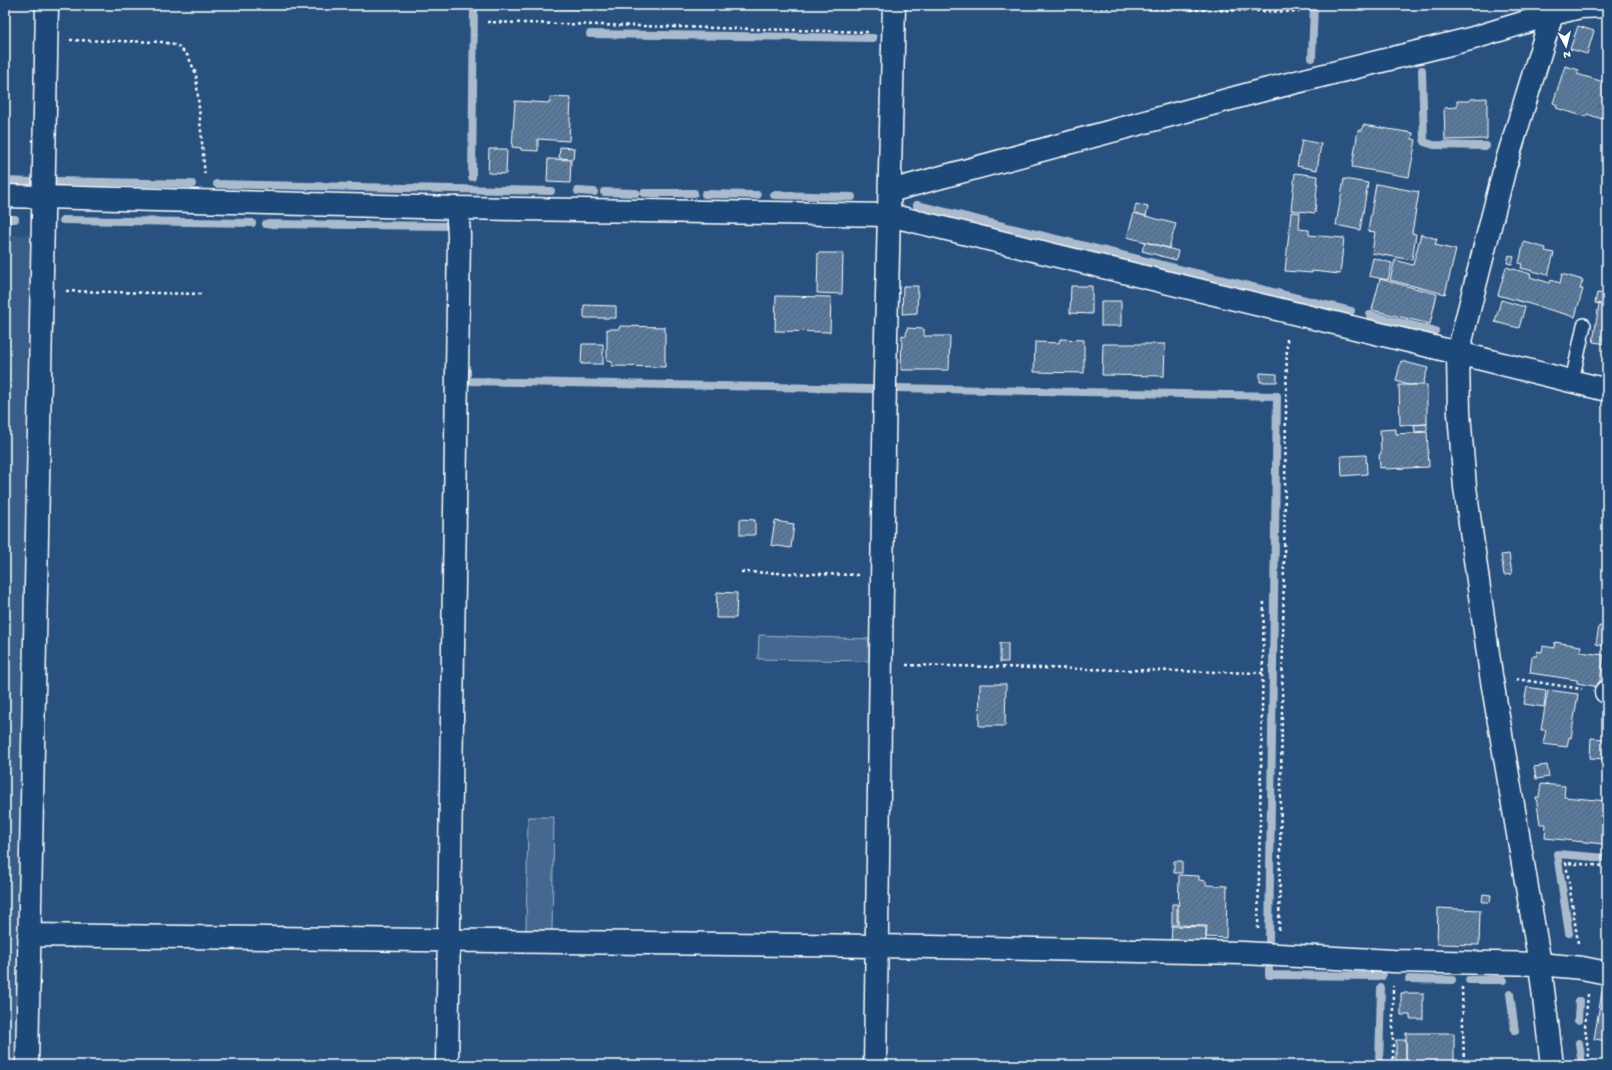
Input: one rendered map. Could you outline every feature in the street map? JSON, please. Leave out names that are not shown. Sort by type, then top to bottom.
[{"type":"street","points":[[27,1065],[47,5]]},
{"type":"street","points":[[875,1065],[889,215],[894,5]]},
{"type":"street","points":[[890,191],[1252,93],[1470,39],[1552,10],[1607,6]]},
{"type":"street","points":[[1552,10],[1505,167],[1458,353],[1459,413],[1465,487],[1492,675],[1540,964],[1552,1065]]},
{"type":"street","points":[[5,196],[457,208],[889,215],[1607,390]]},
{"type":"street","points":[[447,1065],[459,235],[457,208]]},
{"type":"street","points":[[29,934],[877,946],[1268,954],[1393,961],[1540,964],[1593,970]]},
{"type":"lane","points":[[1572,381],[1584,325]]},
{"type":"path","points":[[998,5],[1299,12]]},
{"type":"path","points":[[487,22],[894,33]]},
{"type":"path","points":[[46,40],[163,42],[178,46],[188,56],[196,74],[207,201]]},
{"type":"path","points":[[42,291],[201,294]]},
{"type":"path","points":[[1268,954],[1287,312]]},
{"type":"path","points":[[741,572],[883,576]]},
{"type":"path","points":[[1264,599],[1263,673],[1268,954]]},
{"type":"path","points":[[881,665],[1263,673]]},
{"type":"path","points":[[1492,675],[1607,692]]},
{"type":"path","points":[[1590,1065],[1585,1027],[1593,970],[1566,863],[1607,866]]},
{"type":"path","points":[[1393,961],[1393,1065]]},
{"type":"path","points":[[1462,962],[1464,1065]]},
{"type":"shaded area","points":[[5,235],[32,235],[20,1065],[5,1065]]},
{"type":"green space","points":[[487,5],[597,5],[596,10],[487,7]]},
{"type":"green space","points":[[759,635],[869,639],[869,661],[758,659]]},
{"type":"green space","points":[[528,817],[554,817],[552,931],[526,931]]},
{"type":"building","points":[[1578,26],[1594,31],[1587,54],[1570,49]]},
{"type":"building","points":[[1565,66],[1579,70],[1577,74],[1607,83],[1607,114],[1605,120],[1587,114],[1586,117],[1556,108],[1557,105],[1553,103]]},
{"type":"building","points":[[550,97],[571,98],[569,141],[538,139],[538,151],[521,150],[521,148],[512,147],[515,101],[550,103]]},
{"type":"building","points":[[1487,98],[1487,139],[1445,140],[1444,108],[1457,107],[1457,101],[1470,101],[1470,99]]},
{"type":"building","points":[[1363,125],[1413,133],[1412,139],[1416,140],[1409,177],[1352,167],[1358,130],[1362,131]]},
{"type":"building","points":[[1302,140],[1321,144],[1317,170],[1297,166]]},
{"type":"building","points":[[560,147],[574,148],[573,159],[559,158]]},
{"type":"building","points":[[489,149],[507,149],[506,174],[488,173]]},
{"type":"building","points":[[548,159],[571,160],[570,183],[547,182]]},
{"type":"building","points":[[1295,173],[1318,176],[1315,213],[1291,210]]},
{"type":"building","points":[[1344,179],[1368,183],[1360,230],[1336,225]]},
{"type":"building","points":[[1376,184],[1419,192],[1412,233],[1416,234],[1412,260],[1372,253],[1375,232],[1368,231]]},
{"type":"building","points":[[1136,204],[1148,207],[1146,216],[1134,213]]},
{"type":"building","points":[[1291,212],[1300,213],[1299,229],[1309,230],[1309,235],[1344,238],[1340,274],[1312,271],[1312,273],[1285,271]]},
{"type":"building","points":[[1134,213],[1176,224],[1169,248],[1127,237]]},
{"type":"building","points":[[1421,234],[1437,239],[1435,245],[1456,250],[1445,294],[1390,280],[1395,260],[1413,265]]},
{"type":"building","points":[[1145,242],[1178,251],[1176,260],[1142,251]]},
{"type":"building","points":[[1524,242],[1546,248],[1545,251],[1554,253],[1548,275],[1521,268],[1522,264],[1519,263]]},
{"type":"building","points":[[818,253],[843,253],[842,294],[817,293]]},
{"type":"building","points":[[1509,255],[1514,257],[1512,264],[1507,263]]},
{"type":"building","points":[[1373,258],[1392,263],[1388,280],[1369,276]]},
{"type":"building","points":[[1506,267],[1531,274],[1530,277],[1550,283],[1551,280],[1560,283],[1562,274],[1583,280],[1580,289],[1583,289],[1575,317],[1498,295]]},
{"type":"building","points":[[1380,279],[1437,294],[1430,324],[1372,310]]},
{"type":"building","points":[[903,286],[918,286],[917,313],[902,314]]},
{"type":"building","points":[[1071,286],[1092,286],[1092,314],[1070,313]]},
{"type":"building","points":[[1597,293],[1607,294],[1607,305],[1595,303]]},
{"type":"building","points":[[776,296],[831,297],[830,332],[775,331]]},
{"type":"building","points":[[1501,300],[1525,307],[1519,328],[1495,322]]},
{"type":"building","points":[[1101,301],[1121,301],[1121,326],[1101,326]]},
{"type":"building","points":[[1599,304],[1607,305],[1607,344],[1593,342]]},
{"type":"building","points":[[584,305],[616,306],[616,318],[584,318]]},
{"type":"building","points":[[620,326],[665,327],[665,367],[612,366],[612,362],[607,361],[607,329],[619,329]]},
{"type":"building","points":[[907,328],[924,329],[924,336],[950,336],[949,370],[901,370],[902,335],[906,336]]},
{"type":"building","points":[[1060,339],[1084,340],[1084,373],[1034,372],[1035,342],[1059,343]]},
{"type":"building","points":[[582,344],[603,344],[603,364],[581,364]]},
{"type":"building","points":[[1103,344],[1165,344],[1164,376],[1102,375]]},
{"type":"building","points":[[1401,361],[1428,368],[1423,384],[1408,385],[1396,381]]},
{"type":"building","points":[[5,365],[8,365],[8,387],[5,387]]},
{"type":"building","points":[[1260,373],[1277,374],[1277,382],[1260,382]]},
{"type":"building","points":[[1399,385],[1427,385],[1427,424],[1400,425]]},
{"type":"building","points":[[5,413],[8,413],[8,423],[5,423]]},
{"type":"building","points":[[1427,424],[1427,431],[1415,432],[1414,425]]},
{"type":"building","points":[[1396,429],[1396,434],[1427,432],[1429,467],[1380,468],[1380,430]]},
{"type":"building","points":[[1366,455],[1367,474],[1342,476],[1341,456]]},
{"type":"building","points":[[740,519],[755,520],[755,535],[740,535]]},
{"type":"building","points":[[775,521],[794,524],[791,548],[771,545]]},
{"type":"building","points":[[1509,554],[1512,574],[1504,575],[1501,555]]},
{"type":"building","points":[[717,592],[737,593],[736,618],[716,618]]},
{"type":"building","points":[[1599,626],[1607,627],[1606,646],[1596,644]]},
{"type":"building","points":[[1555,642],[1581,646],[1580,652],[1604,655],[1599,687],[1577,683],[1577,680],[1530,673],[1532,656],[1537,656],[1537,651],[1542,652],[1543,646],[1554,648]]},
{"type":"building","points":[[1000,643],[1008,643],[1008,662],[1000,662]]},
{"type":"building","points":[[980,684],[1006,684],[1005,726],[979,726]]},
{"type":"building","points":[[1527,687],[1546,690],[1544,707],[1524,704]]},
{"type":"building","points":[[1548,690],[1578,694],[1571,738],[1569,737],[1567,747],[1543,744],[1546,730],[1541,730]]},
{"type":"building","points":[[1606,725],[1607,779],[1603,778],[1605,759],[1590,758],[1591,738],[1605,739]]},
{"type":"building","points":[[1547,765],[1549,777],[1536,779],[1534,767]]},
{"type":"building","points":[[1541,784],[1565,786],[1564,797],[1607,801],[1604,844],[1545,838],[1546,824],[1540,824],[1536,797],[1539,797]]},
{"type":"building","points":[[1174,861],[1182,861],[1182,873],[1174,873]]},
{"type":"building","points":[[1179,875],[1199,876],[1199,880],[1206,881],[1206,885],[1227,886],[1226,938],[1206,937],[1207,926],[1178,925]]},
{"type":"building","points":[[1483,894],[1491,895],[1490,902],[1482,902]]},
{"type":"building","points":[[1172,904],[1177,904],[1177,925],[1172,925]]},
{"type":"building","points":[[1438,908],[1480,910],[1479,945],[1437,944]]},
{"type":"building","points":[[1172,926],[1206,927],[1206,944],[1171,943]]},
{"type":"building","points":[[1602,992],[1607,992],[1607,1041],[1594,1039]]},
{"type":"building","points":[[1401,993],[1423,993],[1423,1019],[1410,1019],[1410,1015],[1401,1015]]},
{"type":"building","points":[[1406,1033],[1454,1033],[1454,1065],[1406,1065]]},
{"type":"building","points":[[1396,1040],[1406,1040],[1406,1065],[1396,1065]]},
{"type":"waterway","points":[[472,177],[474,5]]},
{"type":"waterway","points":[[1312,58],[1314,5]]},
{"type":"waterway","points":[[590,34],[873,38]]},
{"type":"waterway","points":[[1422,70],[1424,142],[1434,145],[1486,146]]},
{"type":"waterway","points":[[5,181],[34,182]]},
{"type":"waterway","points":[[57,181],[192,184]]},
{"type":"waterway","points":[[217,184],[551,191]]},
{"type":"waterway","points":[[578,191],[594,192]]},
{"type":"waterway","points":[[604,192],[636,193]]},
{"type":"waterway","points":[[644,193],[694,193]]},
{"type":"waterway","points":[[705,194],[757,195]]},
{"type":"waterway","points":[[774,195],[852,197]]},
{"type":"waterway","points":[[917,205],[1351,311]]},
{"type":"waterway","points":[[5,219],[15,219]]},
{"type":"waterway","points":[[63,220],[252,223]]},
{"type":"waterway","points":[[266,224],[450,226]]},
{"type":"waterway","points":[[1370,315],[1435,331]]},
{"type":"waterway","points":[[467,371],[467,381],[871,389]]},
{"type":"waterway","points":[[898,388],[1277,396],[1269,941]]},
{"type":"waterway","points":[[1569,933],[1557,854],[1607,858]]},
{"type":"waterway","points":[[1269,969],[1269,975],[1382,976]]},
{"type":"waterway","points":[[1409,979],[1452,980]]},
{"type":"waterway","points":[[1469,980],[1503,980]]},
{"type":"waterway","points":[[1379,1065],[1381,988]]},
{"type":"waterway","points":[[1510,994],[1515,1031]]},
{"type":"waterway","points":[[1578,1020],[1579,1001]]},
{"type":"waterway","points":[[1579,1043],[1582,1065]]}]
